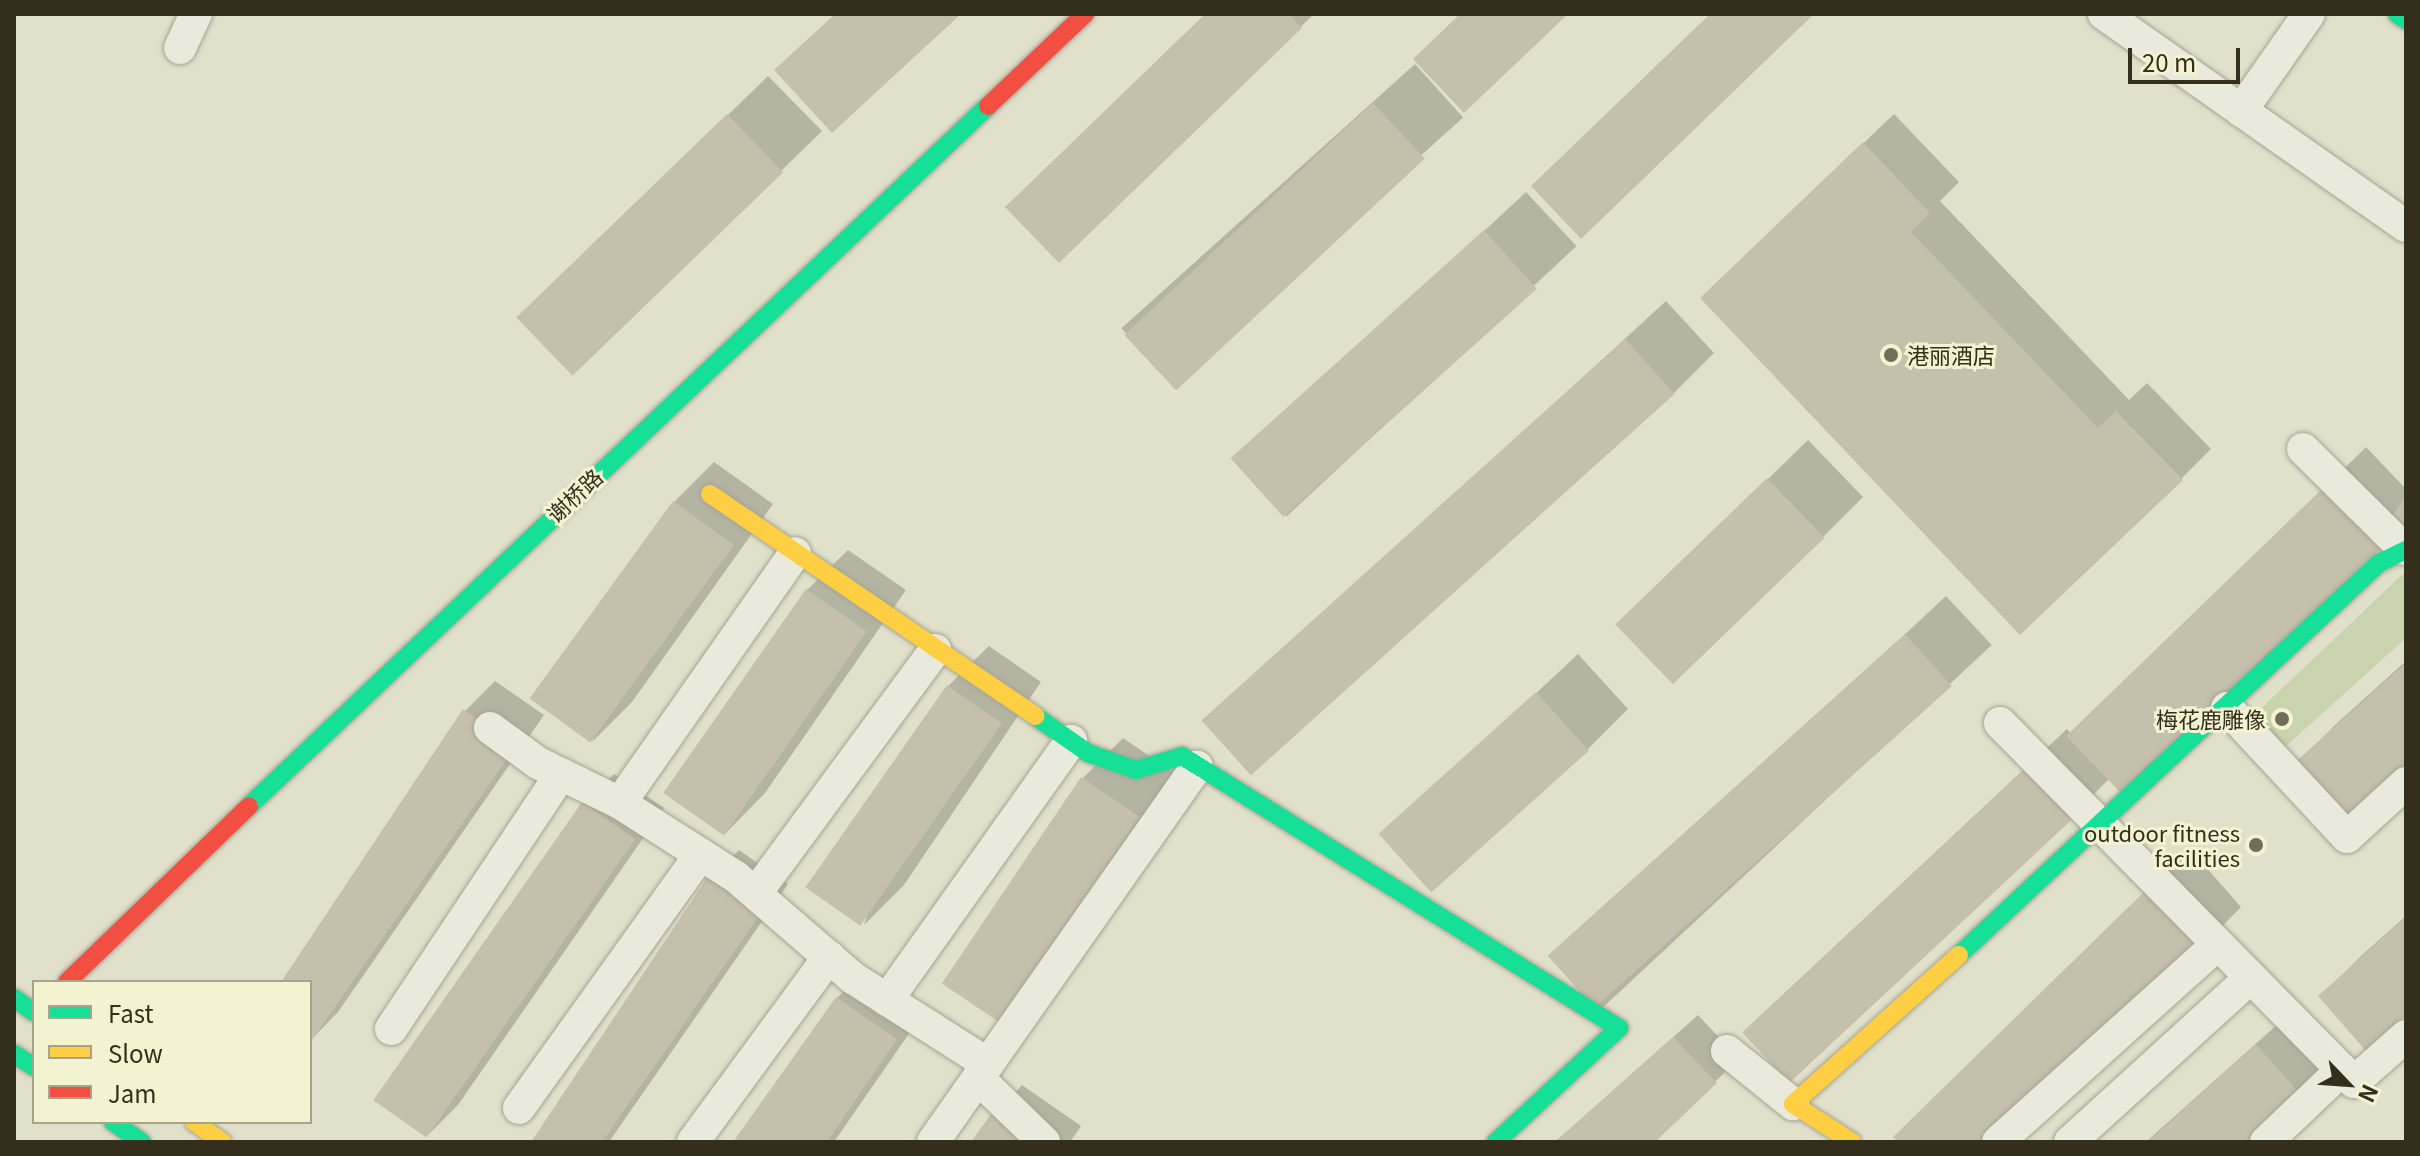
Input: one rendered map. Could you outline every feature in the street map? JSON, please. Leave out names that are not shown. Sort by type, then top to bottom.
[{"type":"street","points":[[180,48],[196,14]]},
{"type":"street","name":"谢桥路","points":[[69,980],[408,651],[1085,14]]},
{"type":"street","points":[[2104,14],[2406,226]]},
{"type":"street","points":[[2241,111],[2309,14]]},
{"type":"street","points":[[2397,14],[2406,20]]},
{"type":"street","points":[[1793,1104],[2100,828],[2379,563],[2405,549],[2303,449]]},
{"type":"street","points":[[710,494],[1071,741],[1136,770],[1182,756],[1619,1028],[1496,1142]]},
{"type":"street","points":[[620,803],[795,553]]},
{"type":"street","points":[[756,893],[935,650]]},
{"type":"street","points":[[2227,708],[2347,837],[2406,783]]},
{"type":"street","points":[[2000,723],[2100,828],[2354,1082],[2406,1036]]},
{"type":"street","points":[[490,728],[561,774],[620,803],[756,893],[829,957],[983,1071],[1044,1142]]},
{"type":"street","points":[[887,1000],[1071,741]]},
{"type":"street","points":[[933,1142],[1197,766]]},
{"type":"street","points":[[391,1029],[561,774]]},
{"type":"street","points":[[519,1108],[701,854]]},
{"type":"street","points":[[1998,1142],[2217,945]]},
{"type":"street","points":[[693,1142],[829,957]]},
{"type":"street","points":[[2070,1142],[2250,978]]},
{"type":"street","points":[[14,998],[32,1012]]},
{"type":"street","points":[[14,1026],[32,1014]]},
{"type":"street","points":[[1727,1051],[1793,1104],[1852,1142]]},
{"type":"street","points":[[14,1054],[32,1066]]},
{"type":"street","points":[[2266,1142],[2342,1070]]},
{"type":"street","points":[[116,1124],[142,1142]]},
{"type":"street","points":[[197,1124],[223,1142]]},
{"type":"green space","points":[[2406,571],[2406,638],[2284,748],[2254,715]]},
{"type":"building","points":[[835,14],[961,14],[832,133],[774,70]]},
{"type":"building","points":[[1205,14],[1289,14],[1302,28],[1059,263],[1005,207]]},
{"type":"building","points":[[1460,14],[1568,14],[1464,113],[1413,59]]},
{"type":"building","points":[[1710,14],[1814,14],[1581,239],[1531,186]]},
{"type":"building","points":[[1373,103],[1425,159],[1176,390],[1124,335]]},
{"type":"building","points":[[727,114],[783,172],[573,376],[516,318]]},
{"type":"building","name":"港丽酒店","points":[[1863,142],[1930,213],[1911,232],[2098,428],[2116,411],[2183,480],[2020,635],[1700,298]]},
{"type":"building","points":[[1484,230],[1537,289],[1283,517],[1231,458]]},
{"type":"building","points":[[1625,339],[1675,394],[1251,775],[1201,720]]},
{"type":"building","points":[[1767,478],[1825,538],[1673,684],[1615,625]]},
{"type":"building","points":[[2325,486],[2383,546],[2124,796],[2066,736]]},
{"type":"building","points":[[2406,495],[2406,530],[2390,520]]},
{"type":"building","points":[[673,501],[734,545],[590,742],[530,698]]},
{"type":"building","points":[[806,589],[867,631],[724,835],[663,793]]},
{"type":"building","points":[[1905,634],[1952,686],[1594,1008],[1548,956]]},
{"type":"building","points":[[2406,663],[2406,769],[2351,822],[2292,765]]},
{"type":"building","points":[[947,685],[1002,723],[860,926],[805,887]]},
{"type":"building","points":[[1536,692],[1589,751],[1431,893],[1378,834]]},
{"type":"building","points":[[463,709],[516,746],[312,1040],[312,980],[282,980]]},
{"type":"building","points":[[2026,768],[2073,818],[1789,1083],[1742,1033]]},
{"type":"building","points":[[1081,777],[1140,817],[1001,1023],[942,983]]},
{"type":"building","points":[[582,802],[635,839],[426,1137],[373,1100]]},
{"type":"building","points":[[707,878],[760,914],[602,1142],[531,1142]]},
{"type":"building","points":[[2148,888],[2203,949],[1998,1142],[1898,1142],[1893,1137]]},
{"type":"building","points":[[2406,917],[2406,1015],[2366,1051],[2318,996]]},
{"type":"building","points":[[836,997],[897,1039],[827,1142],[733,1142]]},
{"type":"building","points":[[1673,1037],[1717,1083],[1655,1142],[1555,1142]]},
{"type":"building","points":[[2256,1044],[2307,1102],[2262,1142],[2148,1142]]},
{"type":"building","points":[[991,1114],[1032,1142],[971,1142]]},
{"type":"traffic: fast","points":[[2397,14],[2406,20]]},
{"type":"traffic: fast","points":[[249,806],[988,106]]},
{"type":"traffic: fast","points":[[1959,955],[2379,563],[2406,550]]},
{"type":"traffic: fast","points":[[1035,716],[1088,753],[1136,770],[1182,756],[1619,1028],[1496,1142]]},
{"type":"traffic: fast","points":[[14,998],[32,1011]]},
{"type":"traffic: fast","points":[[14,1054],[32,1066]]},
{"type":"traffic: fast","points":[[116,1124],[142,1142]]},
{"type":"traffic: slow","points":[[710,494],[1035,716]]},
{"type":"traffic: slow","points":[[1852,1142],[1793,1104],[1959,955]]},
{"type":"traffic: slow","points":[[197,1124],[223,1142]]},
{"type":"traffic: jam","points":[[988,106],[1085,14]]},
{"type":"traffic: jam","points":[[69,980],[249,806]]},
{"type":"place","name":"港丽酒店","points":[[1891,355]]},
{"type":"place","name":"梅花鹿雕像","points":[[2282,719]]},
{"type":"place","name":"outdoor fitness facilities","points":[[2256,845]]}]
